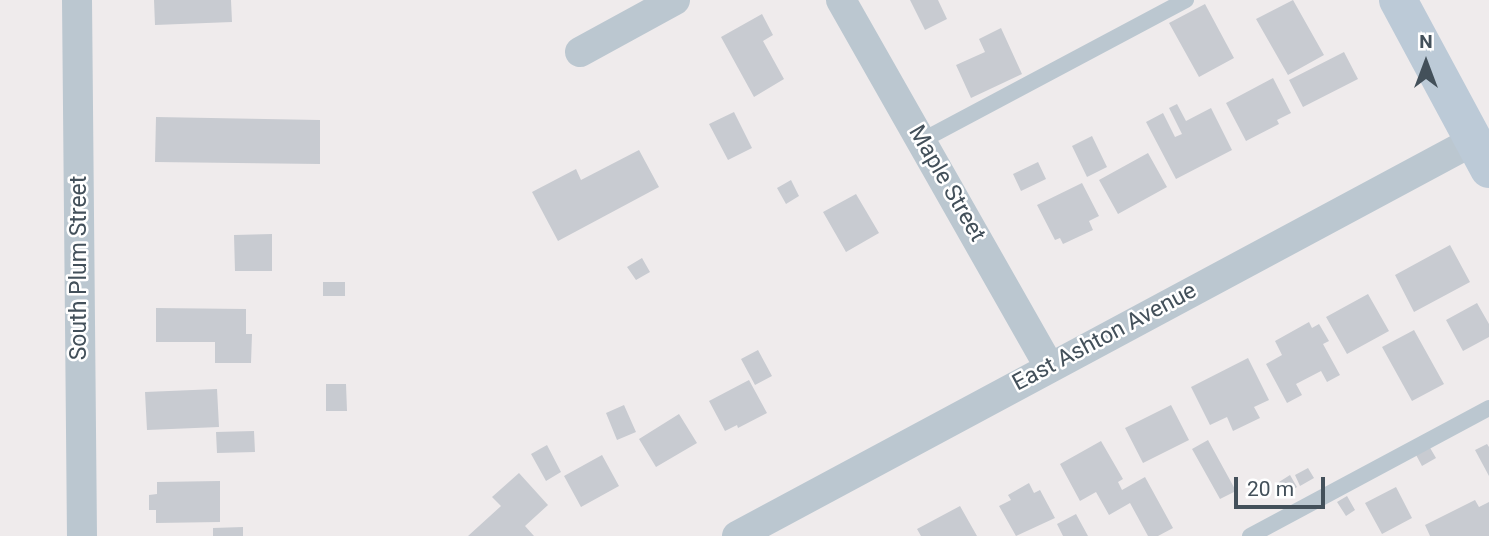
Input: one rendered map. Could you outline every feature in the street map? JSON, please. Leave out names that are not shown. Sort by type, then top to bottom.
[{"type":"street","name":"South Plum Street","points":[[77,0],[82,536]]},
{"type":"street","points":[[580,52],[675,0]]},
{"type":"street","name":"Maple Street","points":[[841,0],[1050,368]]},
{"type":"street","points":[[1398,0],[1481,155]]},
{"type":"street","name":"East Ashton Avenue","points":[[737,536],[1050,368],[1481,155]]},
{"type":"lane","points":[[921,141],[1186,0]]},
{"type":"lane","points":[[1251,536],[1489,408]]},
{"type":"building","points":[[154,0],[231,0],[232,22],[155,25]]},
{"type":"building","points":[[910,0],[938,0],[947,19],[925,30]]},
{"type":"building","points":[[1293,0],[1324,55],[1288,75],[1256,19]]},
{"type":"building","points":[[1205,4],[1234,58],[1199,77],[1169,23]]},
{"type":"building","points":[[762,14],[773,35],[763,41],[784,79],[754,97],[721,37]]},
{"type":"building","points":[[1001,28],[1022,74],[971,98],[956,65],[985,52],[979,39]]},
{"type":"building","points":[[1344,52],[1358,79],[1303,107],[1289,80]]},
{"type":"building","points":[[1273,78],[1291,113],[1277,120],[1279,124],[1246,141],[1226,103]]},
{"type":"building","points":[[1177,104],[1186,121],[1211,108],[1232,150],[1176,179],[1146,122],[1163,113],[1175,137],[1182,134],[1169,108]]},
{"type":"building","points":[[734,112],[752,148],[728,160],[709,124]]},
{"type":"building","points":[[156,117],[320,120],[320,164],[155,162]]},
{"type":"building","points":[[1092,136],[1107,167],[1087,177],[1072,146]]},
{"type":"building","points":[[639,150],[659,187],[558,241],[532,192],[576,169],[581,180]]},
{"type":"building","points":[[1148,153],[1167,187],[1118,214],[1099,180]]},
{"type":"building","points":[[1038,162],[1046,179],[1021,191],[1013,174]]},
{"type":"building","points":[[791,180],[799,196],[786,204],[777,188]]},
{"type":"building","points":[[1082,183],[1099,216],[1089,221],[1093,230],[1063,244],[1060,238],[1055,240],[1037,205]]},
{"type":"building","points":[[856,194],[879,233],[846,252],[823,212]]},
{"type":"building","points":[[272,234],[272,271],[235,271],[234,235]]},
{"type":"building","points":[[1450,245],[1470,282],[1414,312],[1395,275]]},
{"type":"building","points":[[642,258],[650,272],[636,280],[627,267]]},
{"type":"building","points":[[323,282],[345,282],[345,296],[323,296]]},
{"type":"building","points":[[1368,294],[1389,331],[1347,354],[1326,317]]},
{"type":"building","points":[[1477,303],[1489,324],[1489,337],[1463,351],[1446,320]]},
{"type":"building","points":[[156,308],[246,309],[246,334],[252,334],[251,363],[215,363],[215,342],[156,342]]},
{"type":"building","points":[[1309,322],[1312,328],[1319,324],[1329,341],[1323,344],[1340,375],[1327,382],[1321,371],[1296,384],[1302,395],[1287,403],[1266,364],[1282,355],[1275,341]]},
{"type":"building","points":[[1414,330],[1444,384],[1412,401],[1382,347]]},
{"type":"building","points":[[758,350],[772,376],[755,385],[741,359]]},
{"type":"building","points":[[1248,358],[1269,400],[1254,407],[1260,418],[1233,431],[1227,417],[1210,425],[1191,387]]},
{"type":"building","points":[[749,380],[767,413],[738,428],[737,425],[725,431],[709,401]]},
{"type":"building","points":[[326,384],[346,384],[347,411],[326,411]]},
{"type":"building","points":[[217,389],[219,427],[147,430],[145,392]]},
{"type":"building","points":[[624,405],[636,432],[617,440],[606,413]]},
{"type":"building","points":[[1171,405],[1189,440],[1143,463],[1125,428]]},
{"type":"building","points":[[679,414],[697,443],[656,467],[639,439]]},
{"type":"building","points":[[254,431],[255,452],[217,453],[216,432]]},
{"type":"building","points":[[1208,440],[1236,491],[1220,499],[1192,449]]},
{"type":"building","points":[[1101,441],[1123,479],[1118,482],[1122,490],[1145,477],[1173,528],[1158,536],[1148,536],[1130,503],[1109,515],[1096,492],[1080,501],[1060,464]]},
{"type":"building","points":[[1487,444],[1489,447],[1489,476],[1475,450]]},
{"type":"building","points":[[547,445],[561,472],[546,481],[531,454]]},
{"type":"building","points":[[1429,446],[1436,458],[1422,466],[1415,453]]},
{"type":"building","points":[[602,455],[619,486],[581,507],[564,476]]},
{"type":"building","points":[[1308,468],[1314,478],[1300,486],[1295,475]]},
{"type":"building","points":[[519,473],[548,505],[525,526],[534,536],[468,536],[501,506],[492,497]]},
{"type":"building","points":[[1290,475],[1297,487],[1286,494],[1279,482]]},
{"type":"building","points":[[220,481],[220,522],[156,523],[156,510],[149,510],[149,495],[157,494],[157,482]]},
{"type":"building","points":[[1029,483],[1034,493],[1040,490],[1055,518],[1016,536],[999,506],[1011,500],[1008,495]]},
{"type":"building","points":[[1396,487],[1412,518],[1382,534],[1365,503]]},
{"type":"building","points":[[1347,496],[1355,510],[1346,516],[1337,502]]},
{"type":"building","points":[[1475,500],[1479,507],[1489,502],[1489,536],[1430,536],[1425,525]]},
{"type":"building","points":[[960,506],[977,536],[921,536],[917,529]]},
{"type":"building","points":[[1076,514],[1088,536],[1063,536],[1057,524]]},
{"type":"building","points":[[243,527],[243,536],[213,536],[213,528]]}]
